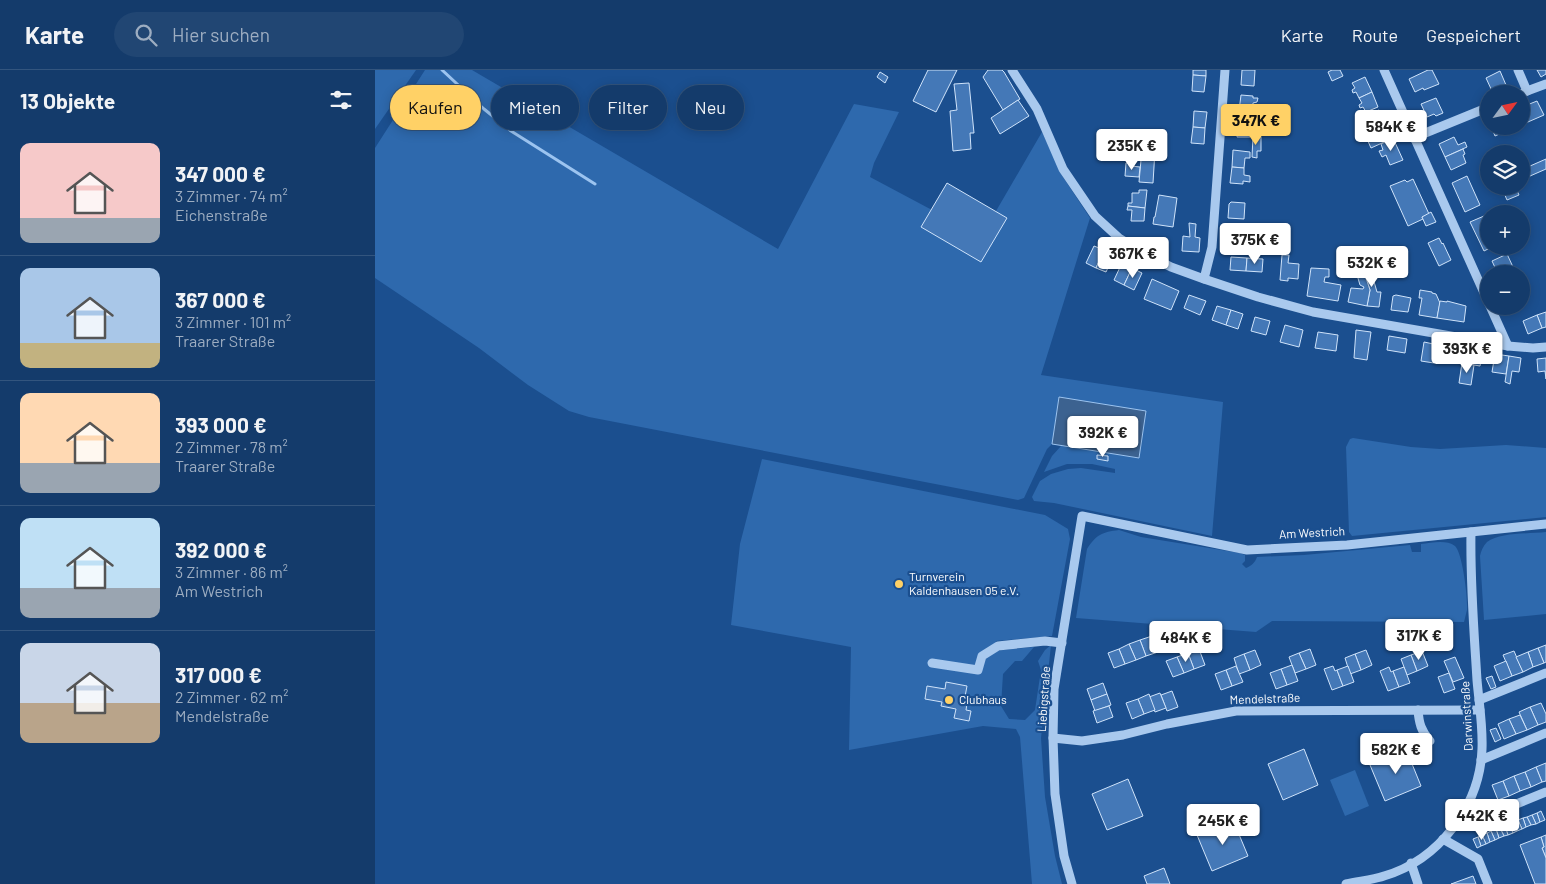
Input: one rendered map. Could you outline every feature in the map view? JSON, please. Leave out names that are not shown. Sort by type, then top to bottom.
[{"type":"street","points":[[1012,70],[1037,109],[1063,169],[1095,216],[1119,238],[1142,252],[1171,267],[1258,298],[1313,312],[1507,346],[1546,347]]},
{"type":"street","points":[[1204,279],[1212,247],[1225,70]]},
{"type":"street","points":[[1383,70],[1480,285]]},
{"type":"street","points":[[1518,70],[1522,85]]},
{"type":"street","points":[[1530,91],[1546,84]]},
{"type":"street","points":[[1413,138],[1480,111]]},
{"type":"street","points":[[1493,315],[1507,346]]},
{"type":"street","name":"Am Westrich","points":[[1082,516],[1247,550],[1347,544],[1546,524]]},
{"type":"street","name":"Liebigstraße","points":[[1072,884],[1064,856],[1055,794],[1054,689],[1082,516]]},
{"type":"street","name":"Darwinstraße","points":[[1346,884],[1378,881],[1384,876],[1424,856],[1451,831],[1472,798],[1480,771],[1483,748],[1470,551],[1471,532]]},
{"type":"street","points":[[932,663],[979,670],[982,656],[998,646],[1045,641],[1062,643]]},
{"type":"street","points":[[1479,700],[1546,673]]},
{"type":"street","points":[[1418,710],[1420,728],[1430,741]]},
{"type":"street","name":"Mendelstraße","points":[[1053,738],[1082,741],[1123,735],[1236,711],[1480,710]]},
{"type":"street","points":[[1481,760],[1546,732]]},
{"type":"street","points":[[1464,812],[1472,819],[1477,820],[1546,792]]},
{"type":"street","points":[[1443,840],[1478,859],[1488,884]]},
{"type":"street","points":[[1411,864],[1418,884]]},
{"type":"shaded area","points":[[375,70],[416,70],[406,85],[390,85],[390,107],[375,129]]},
{"type":"shaded area","points":[[425,70],[472,70],[498,85],[491,85],[491,130],[575,130],[778,249],[854,104],[899,112],[874,163],[870,177],[932,210],[985,230],[1042,132],[1063,177],[1090,218],[1041,375],[1223,402],[1212,536],[1054,503],[1034,501],[1032,497],[1040,481],[1051,474],[1068,469],[1081,468],[1115,473],[1115,469],[1092,464],[1067,464],[1044,472],[1052,456],[1061,446],[1139,458],[1146,411],[1059,398],[1052,444],[1047,449],[1024,498],[1018,500],[589,417],[569,411],[528,385],[479,348],[375,278],[375,148],[390,125],[390,130],[481,130],[481,85],[415,85]]},
{"type":"shaded area","points":[[1059,397],[1146,411],[1139,458],[1052,444]]},
{"type":"shaded area","points":[[1350,439],[1411,447],[1440,449],[1506,445],[1546,448],[1546,517],[1352,536],[1349,532],[1346,447]]},
{"type":"shaded area","name":"Turnverein Kaldenhausen 05 e.V.","points":[[762,459],[1045,515],[1068,529],[1070,539],[1052,636],[996,641],[994,651],[1034,647],[1022,661],[1015,661],[1003,674],[1001,706],[1009,719],[1025,720],[1035,710],[1041,670],[1038,661],[1045,650],[1051,645],[1041,738],[1045,797],[1055,856],[1062,884],[1032,884],[1020,737],[1016,729],[983,726],[849,750],[851,647],[731,625],[740,544]]},
{"type":"shaded area","points":[[1119,530],[1141,537],[1240,553],[1245,555],[1245,561],[1242,564],[1246,568],[1253,564],[1257,557],[1304,555],[1410,545],[1412,552],[1421,552],[1421,544],[1447,543],[1455,546],[1463,567],[1467,610],[1464,622],[1272,621],[1256,632],[1076,618],[1087,549],[1093,540],[1100,535]]},
{"type":"shaded area","points":[[1546,532],[1546,614],[1484,620],[1480,556],[1484,545],[1499,536]]},
{"type":"shaded area","points":[[1355,770],[1369,806],[1345,816],[1330,780]]},
{"type":"building","points":[[928,70],[957,70],[936,112],[913,101]]},
{"type":"building","points":[[988,70],[1002,70],[1020,99],[1003,110],[983,77]]},
{"type":"building","points":[[1193,70],[1206,70],[1206,76],[1193,75]]},
{"type":"building","points":[[1242,70],[1255,70],[1254,86],[1241,85]]},
{"type":"building","points":[[1340,70],[1343,76],[1332,81],[1328,72]]},
{"type":"building","points":[[1432,70],[1439,84],[1415,92],[1409,79]]},
{"type":"building","points":[[1537,70],[1546,70],[1546,74],[1541,77]]},
{"type":"building","points":[[1500,71],[1506,85],[1489,85],[1486,78]]},
{"type":"building","points":[[880,72],[888,77],[885,83],[877,77]]},
{"type":"building","points":[[1193,75],[1206,76],[1204,92],[1192,91]]},
{"type":"building","points":[[1365,77],[1372,92],[1359,98],[1356,92],[1353,93],[1352,90],[1355,88],[1352,83]]},
{"type":"building","points":[[969,83],[974,133],[970,133],[971,149],[953,151],[950,111],[957,110],[954,84]]},
{"type":"building","points":[[1372,92],[1378,107],[1366,112],[1363,107],[1360,108],[1359,105],[1362,103],[1359,98]]},
{"type":"building","points":[[1241,95],[1258,98],[1257,102],[1253,103],[1252,112],[1239,111]]},
{"type":"building","points":[[1436,98],[1443,113],[1427,117],[1421,104]]},
{"type":"building","points":[[1018,100],[1029,116],[1000,134],[991,118]]},
{"type":"building","points":[[1537,101],[1544,115],[1530,121],[1530,104]]},
{"type":"building","points":[[1379,110],[1381,115],[1372,120],[1369,114]]},
{"type":"building","points":[[1194,111],[1207,112],[1205,128],[1193,127]]},
{"type":"building","points":[[1382,116],[1385,123],[1373,128],[1370,121]]},
{"type":"building","points":[[1239,120],[1256,122],[1256,127],[1251,127],[1250,137],[1237,137]]},
{"type":"building","points":[[1386,122],[1393,138],[1371,148],[1363,130]]},
{"type":"building","points":[[1193,127],[1205,128],[1204,144],[1191,143]]},
{"type":"building","points":[[1253,136],[1261,137],[1261,151],[1257,151],[1257,158],[1252,157]]},
{"type":"building","points":[[1454,137],[1458,145],[1465,142],[1467,147],[1445,157],[1439,144]]},
{"type":"building","points":[[1393,138],[1403,160],[1390,165],[1386,155],[1382,157],[1379,151],[1383,150],[1381,144]]},
{"type":"building","points":[[1142,149],[1155,150],[1153,183],[1139,182]]},
{"type":"building","points":[[1463,149],[1466,163],[1451,170],[1445,157]]},
{"type":"building","points":[[1233,150],[1250,152],[1250,158],[1245,158],[1244,168],[1232,167]]},
{"type":"building","points":[[1546,159],[1546,169],[1530,176],[1530,166]]},
{"type":"building","points":[[1126,163],[1132,163],[1131,166],[1140,167],[1139,177],[1125,176]]},
{"type":"building","points":[[1232,167],[1244,168],[1244,175],[1250,176],[1250,182],[1243,181],[1243,184],[1230,183]]},
{"type":"building","points":[[1467,176],[1480,205],[1465,212],[1452,183]]},
{"type":"building","points":[[1413,179],[1429,214],[1408,226],[1390,186]]},
{"type":"building","points":[[947,183],[1007,218],[981,262],[921,227]]},
{"type":"building","points":[[1139,190],[1147,190],[1145,208],[1128,206],[1128,203],[1132,203],[1132,193],[1139,193]]},
{"type":"building","points":[[1159,195],[1177,198],[1173,227],[1153,224]]},
{"type":"building","points":[[1505,195],[1519,195],[1507,200]]},
{"type":"building","points":[[1231,202],[1245,203],[1244,219],[1228,218],[1229,204]]},
{"type":"building","points":[[1128,206],[1145,208],[1144,221],[1131,221],[1132,210],[1127,210]]},
{"type":"building","points":[[1431,212],[1436,222],[1426,226],[1422,217]]},
{"type":"building","points":[[1480,218],[1480,243],[1470,222]]},
{"type":"building","points":[[1189,223],[1196,224],[1195,237],[1200,238],[1199,252],[1182,251],[1183,236],[1190,237]]},
{"type":"building","points":[[1439,238],[1451,260],[1439,266],[1428,243]]},
{"type":"building","points":[[1094,246],[1104,250],[1096,268],[1086,263]]},
{"type":"building","points":[[1104,250],[1114,255],[1106,272],[1096,268]]},
{"type":"building","points":[[1282,255],[1289,255],[1288,263],[1299,264],[1298,279],[1288,278],[1288,281],[1280,280]]},
{"type":"building","points":[[1507,255],[1512,265],[1494,265],[1492,261]]},
{"type":"building","points":[[1231,257],[1247,258],[1246,271],[1230,270]]},
{"type":"building","points":[[1247,258],[1263,259],[1262,272],[1246,271]]},
{"type":"building","points":[[1122,263],[1132,268],[1124,285],[1114,280]]},
{"type":"building","points":[[1369,264],[1377,292],[1381,292],[1379,307],[1367,306],[1370,290],[1362,266]]},
{"type":"building","points":[[1362,266],[1370,290],[1367,306],[1348,302],[1351,288],[1363,289],[1364,287],[1360,285],[1355,268]]},
{"type":"building","points":[[1132,268],[1142,273],[1134,290],[1124,285]]},
{"type":"building","points":[[1311,268],[1329,269],[1329,277],[1325,277],[1324,282],[1341,285],[1338,301],[1307,296]]},
{"type":"building","points":[[1152,279],[1179,291],[1171,310],[1144,299]]},
{"type":"building","points":[[1420,290],[1436,294],[1440,303],[1437,318],[1419,315],[1422,298],[1419,298]]},
{"type":"building","points":[[1189,295],[1206,301],[1200,315],[1184,308]]},
{"type":"building","points":[[1393,296],[1411,298],[1408,312],[1391,310]]},
{"type":"building","points":[[1440,301],[1466,306],[1464,322],[1437,318]]},
{"type":"building","points":[[1217,306],[1231,310],[1226,325],[1212,320]]},
{"type":"building","points":[[1231,310],[1243,314],[1238,329],[1226,325]]},
{"type":"building","points":[[1546,312],[1546,327],[1542,328],[1537,315]]},
{"type":"building","points":[[1537,315],[1542,328],[1528,334],[1523,321]]},
{"type":"building","points":[[1255,317],[1270,321],[1266,335],[1251,331]]},
{"type":"building","points":[[1285,325],[1303,330],[1299,347],[1280,342]]},
{"type":"building","points":[[1356,330],[1371,332],[1367,360],[1354,358]]},
{"type":"building","points":[[1318,332],[1338,335],[1336,351],[1315,348]]},
{"type":"building","points":[[1389,336],[1407,339],[1405,353],[1387,350]]},
{"type":"building","points":[[1424,342],[1443,346],[1440,359],[1435,358],[1434,363],[1421,361]]},
{"type":"building","points":[[1465,349],[1483,351],[1480,366],[1462,363]]},
{"type":"building","points":[[1495,354],[1509,356],[1506,374],[1492,372]]},
{"type":"building","points":[[1509,356],[1521,358],[1519,372],[1512,371],[1510,384],[1505,382]]},
{"type":"building","points":[[1546,358],[1546,379],[1545,371],[1538,372],[1537,359]]},
{"type":"building","points":[[1462,363],[1474,365],[1471,385],[1459,383]]},
{"type":"building","points":[[1097,455],[1108,456],[1108,461],[1097,459]]},
{"type":"building","points":[[1152,636],[1158,652],[1146,656],[1140,640]]},
{"type":"building","points":[[1140,640],[1146,656],[1136,660],[1129,644]]},
{"type":"building","points":[[1129,644],[1136,660],[1125,664],[1119,649]]},
{"type":"building","points":[[1546,645],[1546,662],[1544,663],[1538,648]]},
{"type":"building","points":[[1538,648],[1544,663],[1533,667],[1528,652]]},
{"type":"building","points":[[1119,649],[1125,664],[1114,668],[1108,653]]},
{"type":"building","points":[[1199,649],[1205,665],[1194,669],[1188,653]]},
{"type":"building","points":[[1310,649],[1316,665],[1306,669],[1299,653]]},
{"type":"building","points":[[1255,650],[1261,665],[1250,670],[1244,654]]},
{"type":"building","points":[[1366,650],[1372,665],[1361,670],[1355,654]]},
{"type":"building","points":[[1422,651],[1428,666],[1417,671],[1411,655]]},
{"type":"building","points":[[1514,651],[1523,672],[1512,676],[1503,655]]},
{"type":"building","points":[[1528,652],[1533,667],[1523,672],[1516,657]]},
{"type":"building","points":[[1188,653],[1194,669],[1184,673],[1177,657]]},
{"type":"building","points":[[1299,653],[1306,669],[1295,673],[1289,657]]},
{"type":"building","points":[[1244,654],[1250,670],[1239,674],[1234,658]]},
{"type":"building","points":[[1355,654],[1361,670],[1350,674],[1345,658]]},
{"type":"building","points":[[1411,655],[1417,671],[1407,675],[1401,659]]},
{"type":"building","points":[[1177,657],[1184,673],[1173,677],[1166,661]]},
{"type":"building","points":[[1455,657],[1464,678],[1453,682],[1444,661]]},
{"type":"building","points":[[1506,661],[1512,676],[1500,681],[1494,666]]},
{"type":"building","points":[[1292,665],[1298,681],[1287,685],[1281,669]]},
{"type":"building","points":[[1236,666],[1243,682],[1232,686],[1226,670]]},
{"type":"building","points":[[1333,666],[1335,671],[1337,670],[1343,686],[1332,690],[1324,669]]},
{"type":"building","points":[[1348,666],[1354,682],[1343,686],[1337,670]]},
{"type":"building","points":[[1389,667],[1391,672],[1393,671],[1399,687],[1388,691],[1380,671]]},
{"type":"building","points":[[1404,667],[1410,683],[1399,687],[1393,671]]},
{"type":"building","points":[[1281,669],[1287,685],[1276,689],[1270,673]]},
{"type":"building","points":[[1226,670],[1232,686],[1221,690],[1215,674]]},
{"type":"building","points":[[1449,673],[1455,689],[1444,693],[1438,677]]},
{"type":"building","points":[[1492,676],[1496,687],[1491,689],[1486,678]]},
{"type":"building","name":"Clubhaus","points":[[946,682],[967,686],[964,702],[969,703],[966,710],[971,711],[969,721],[954,718],[956,709],[941,706],[942,702],[925,699],[927,686],[945,689]]},
{"type":"building","points":[[1103,683],[1107,694],[1091,700],[1087,689]]},
{"type":"building","points":[[1172,691],[1178,707],[1167,711],[1161,695]]},
{"type":"building","points":[[1160,693],[1166,708],[1155,712],[1149,697]]},
{"type":"building","points":[[1107,694],[1111,705],[1095,711],[1091,700]]},
{"type":"building","points":[[1149,694],[1155,710],[1144,714],[1138,699]]},
{"type":"building","points":[[1138,699],[1144,714],[1132,719],[1126,703]]},
{"type":"building","points":[[1541,703],[1546,714],[1546,722],[1538,725],[1530,707]]},
{"type":"building","points":[[1109,706],[1113,717],[1097,723],[1093,711]]},
{"type":"building","points":[[1530,707],[1538,725],[1527,730],[1519,712]]},
{"type":"building","points":[[1520,715],[1527,730],[1516,734],[1509,719]]},
{"type":"building","points":[[1509,719],[1516,734],[1504,739],[1498,724]]},
{"type":"building","points":[[1496,728],[1501,739],[1495,742],[1490,730]]},
{"type":"building","points":[[1304,749],[1318,785],[1283,800],[1268,764]]},
{"type":"building","points":[[1406,749],[1421,786],[1385,801],[1370,765]]},
{"type":"building","points":[[1546,763],[1546,781],[1542,782],[1536,767]]},
{"type":"building","points":[[1536,767],[1542,782],[1531,787],[1525,772]]},
{"type":"building","points":[[1525,772],[1531,787],[1520,791],[1514,776]]},
{"type":"building","points":[[1514,776],[1520,791],[1509,796],[1503,781]]},
{"type":"building","points":[[1128,779],[1143,816],[1107,830],[1092,794]]},
{"type":"building","points":[[1503,781],[1509,796],[1498,800],[1492,785]]},
{"type":"building","points":[[1541,811],[1545,820],[1540,822],[1537,813]]},
{"type":"building","points":[[1537,813],[1540,822],[1536,824],[1532,815]]},
{"type":"building","points":[[1532,815],[1536,824],[1531,825],[1527,817]]},
{"type":"building","points":[[1527,817],[1531,825],[1526,827],[1523,818]]},
{"type":"building","points":[[1523,818],[1526,827],[1522,829],[1518,820]]},
{"type":"building","points":[[1233,820],[1248,856],[1212,871],[1197,835]]},
{"type":"building","points":[[1518,820],[1522,829],[1517,831],[1514,822]]},
{"type":"building","points":[[1514,822],[1517,831],[1513,833],[1509,824]]},
{"type":"building","points":[[1509,824],[1513,833],[1508,835],[1505,826]]},
{"type":"building","points":[[1505,826],[1508,835],[1504,836],[1500,828]]},
{"type":"building","points":[[1500,828],[1504,836],[1499,838],[1496,829]]},
{"type":"building","points":[[1496,829],[1499,838],[1495,840],[1491,831]]},
{"type":"building","points":[[1491,831],[1495,840],[1490,842],[1487,833]]},
{"type":"building","points":[[1487,833],[1490,842],[1486,844],[1482,835]]},
{"type":"building","points":[[1482,835],[1486,844],[1481,846],[1478,837]]},
{"type":"building","points":[[1546,835],[1546,858],[1542,848],[1544,847],[1541,837]]},
{"type":"building","points":[[1478,837],[1481,846],[1477,848],[1473,839]]},
{"type":"building","points":[[1541,837],[1544,847],[1542,848],[1546,858],[1546,884],[1535,884],[1520,845]]},
{"type":"building","points":[[1164,868],[1170,884],[1147,884],[1144,876]]},
{"type":"building","points":[[1473,876],[1476,884],[1451,884]]},
{"type":"waterway","points":[[442,70],[511,131],[595,184]]},
{"type":"place","name":"Turnverein Kaldenhausen 05 e.V.","points":[[899,584]]},
{"type":"place","name":"Clubhaus","points":[[949,700]]}]
